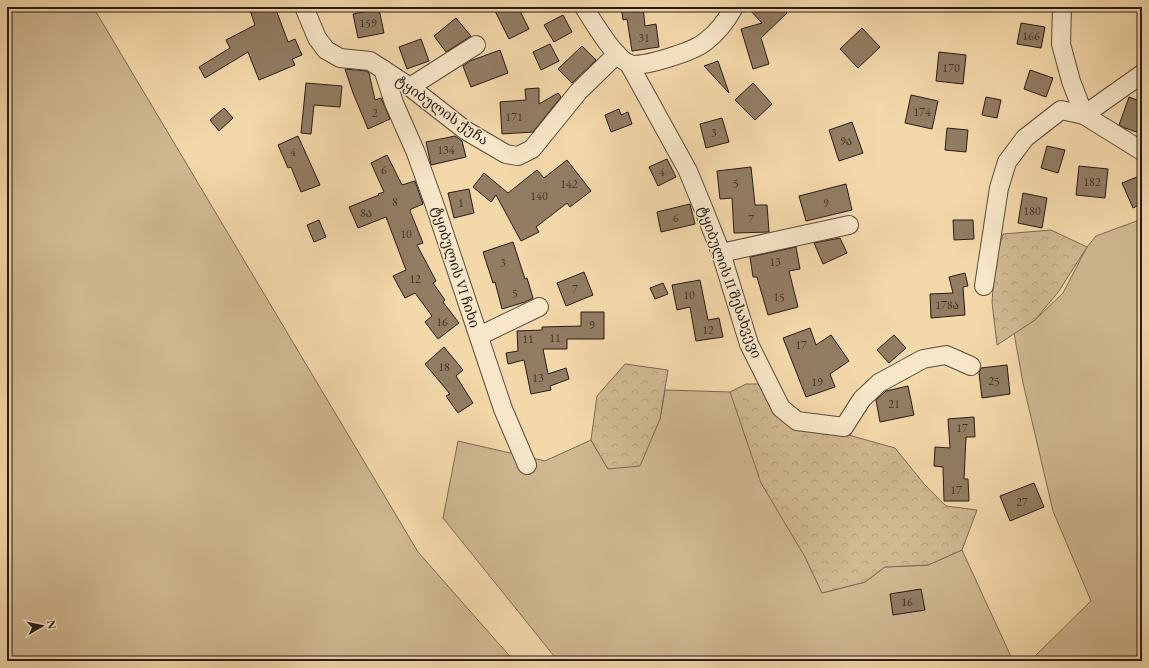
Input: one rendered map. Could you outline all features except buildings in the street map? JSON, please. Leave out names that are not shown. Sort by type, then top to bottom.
[{"type":"street","name":"ტყიბულის ქუჩა","points":[[304,7],[317,38],[326,50],[340,58],[370,61],[410,87],[465,130],[506,154],[518,156],[532,149],[579,91],[623,59]]},
{"type":"street","name":"ტყიბულის II შესახვევი","points":[[584,7],[600,33],[623,59],[688,171],[720,253],[749,344],[781,408],[797,421],[844,427],[862,399],[879,383],[923,359],[946,355],[971,366]]},
{"type":"street","points":[[623,59],[646,63],[677,55],[704,43],[728,18],[734,7]]},
{"type":"street","points":[[1062,7],[1061,44],[1071,81],[1084,115]]},
{"type":"street","points":[[410,87],[476,45]]},
{"type":"street","name":"ტყიბულის VI ჩიხი","points":[[383,69],[394,103],[416,153],[435,206],[503,409],[527,465]]},
{"type":"street","points":[[1084,115],[1142,74]]},
{"type":"street","points":[[984,286],[998,188],[1007,162],[1025,138],[1061,110],[1084,115],[1142,151]]},
{"type":"street","points":[[720,253],[849,225]]},
{"type":"street","points":[[479,336],[539,307]]},
{"type":"green space","points":[[7,7],[93,7],[418,552],[514,661],[7,661]]},
{"type":"green space","points":[[1142,219],[1142,661],[1030,661],[1091,601],[1053,511],[1023,383],[1014,333],[1035,320],[1063,293],[1087,247],[1096,236]]},
{"type":"green space","points":[[1051,230],[1087,247],[1059,291],[1035,320],[997,345],[992,302],[995,262],[1003,234]]},
{"type":"green space","points":[[625,364],[668,370],[660,419],[640,466],[608,469],[591,440],[597,396]]},
{"type":"green space","points":[[746,384],[758,384],[793,425],[834,431],[895,448],[924,484],[946,506],[977,510],[962,550],[928,565],[885,567],[865,582],[822,593],[805,557],[761,483],[730,392]]},
{"type":"green space","points":[[665,390],[730,392],[822,593],[865,582],[885,567],[928,565],[962,550],[1013,661],[558,661],[443,518],[458,441],[545,461],[591,440],[608,469],[660,419]]}]
